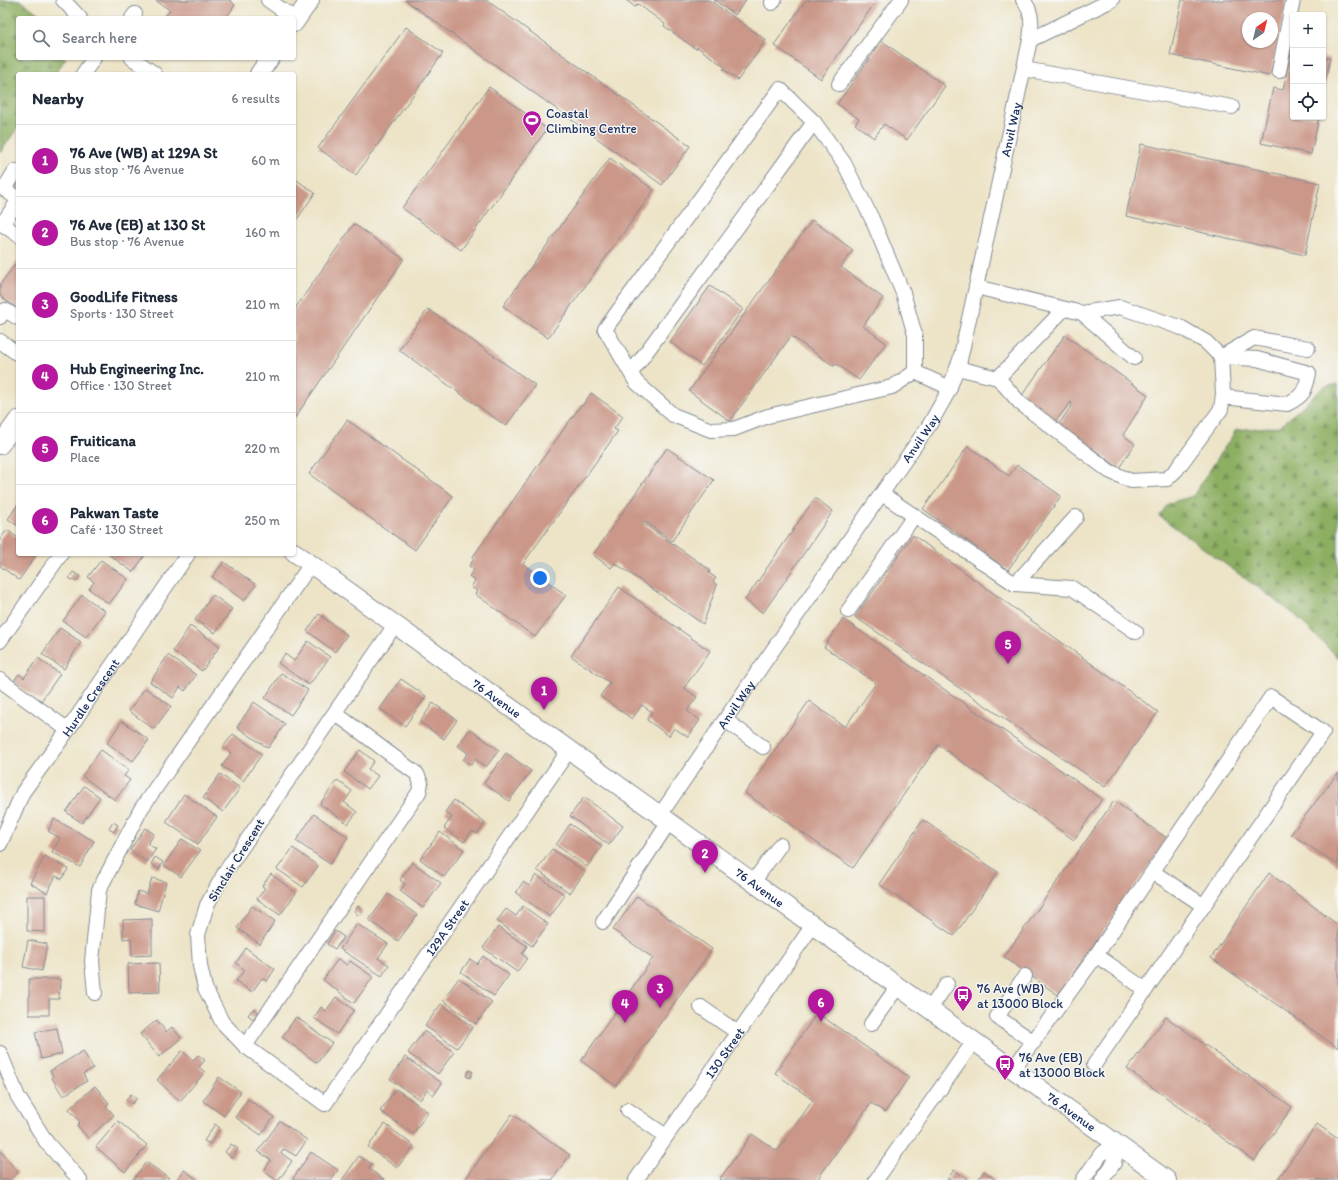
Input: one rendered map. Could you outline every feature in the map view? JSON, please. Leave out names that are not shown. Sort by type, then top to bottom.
[{"type":"main road","points":[[296,19],[310,0]]},
{"type":"main road","points":[[260,72],[269,60]]},
{"type":"main road","points":[[0,445],[16,423]]},
{"type":"main road","name":"76 Avenue","points":[[296,553],[1167,1180]]},
{"type":"street","points":[[63,0],[78,16]]},
{"type":"street","points":[[268,0],[290,16]]},
{"type":"street","points":[[839,84],[901,0]]},
{"type":"street","name":"Anvil Way","points":[[603,922],[725,720],[930,424],[950,388],[957,368],[976,286],[1030,40],[1032,21],[1030,12],[1023,0]]},
{"type":"street","points":[[1030,40],[1112,0]]},
{"type":"street","points":[[1279,71],[1293,0]]},
{"type":"street","points":[[84,72],[93,60]]},
{"type":"street","points":[[135,60],[152,72]]},
{"type":"street","points":[[1024,69],[1232,107]]},
{"type":"street","points":[[780,89],[814,122],[844,163],[872,219],[903,293],[915,335],[915,372],[892,387],[768,416],[734,429],[711,430],[673,415],[636,382],[605,329],[780,89]]},
{"type":"street","points":[[631,373],[814,122]]},
{"type":"street","points":[[16,172],[15,171],[4,189],[16,198]]},
{"type":"street","points":[[16,203],[2,224],[16,234]]},
{"type":"street","points":[[976,286],[1082,313],[1120,307],[1182,328],[1206,342],[1221,357],[1257,359],[1309,374],[1305,391],[1287,404],[1223,397]]},
{"type":"street","points":[[998,378],[1064,309]]},
{"type":"street","points":[[2,311],[16,317]]},
{"type":"street","points":[[1082,313],[1134,358]]},
{"type":"street","points":[[1221,357],[1254,338],[1308,348]]},
{"type":"street","points":[[0,341],[16,353]]},
{"type":"street","points":[[957,368],[998,378],[1020,404],[1109,471],[1131,481],[1167,479],[1189,454],[1221,409],[1223,397],[1221,357]]},
{"type":"street","points":[[915,372],[950,388]]},
{"type":"street","points":[[882,494],[1015,584],[1072,588],[1136,632]]},
{"type":"street","points":[[848,612],[914,516]]},
{"type":"street","points":[[1015,584],[1076,517]]},
{"type":"street","points":[[0,641],[60,556]]},
{"type":"street","name":"Hurdle Crescent","points":[[0,844],[23,792],[68,730],[187,556]]},
{"type":"street","points":[[95,993],[92,962],[99,890],[141,809],[311,564]]},
{"type":"street","name":"Sinclair Crescent","points":[[325,1104],[245,1046],[222,1022],[205,988],[200,966],[198,935],[207,905],[225,872],[395,625]]},
{"type":"street","points":[[0,680],[68,730]]},
{"type":"street","points":[[1013,1069],[1096,955],[1271,697],[1324,732],[1094,1065]]},
{"type":"street","points":[[245,1046],[419,792],[422,783],[417,774],[335,712]]},
{"type":"street","points":[[725,720],[764,746]]},
{"type":"street","name":"129A Street","points":[[325,1104],[570,750]]},
{"type":"street","points":[[753,882],[780,845]]},
{"type":"street","points":[[1153,872],[1204,906]]},
{"type":"street","name":"130 Street","points":[[641,1178],[666,1136],[813,925]]},
{"type":"street","points":[[1096,955],[1146,990]]},
{"type":"street","points":[[1025,976],[997,1017],[1034,1042]]},
{"type":"street","points":[[930,1009],[947,984]]},
{"type":"street","points":[[871,1024],[898,986]]},
{"type":"street","points":[[701,1007],[738,1033]]},
{"type":"street","points":[[876,1180],[974,1041]]},
{"type":"street","points":[[0,1053],[18,1097],[47,1144],[80,1180]]},
{"type":"street","points":[[628,1110],[666,1136]]},
{"type":"street","points":[[1083,1180],[1101,1154],[1118,1144]]},
{"type":"street","points":[[1102,1180],[1114,1163],[1118,1144]]},
{"type":"green space","points":[[0,0],[20,0],[42,16],[16,16],[16,60],[65,60],[56,72],[16,72],[16,130],[0,153]]},
{"type":"green space","points":[[1338,384],[1338,658],[1294,614],[1159,516],[1169,503],[1193,496],[1236,430],[1280,426],[1324,387]]},
{"type":"building","points":[[155,0],[230,0],[235,5],[227,16],[166,16],[170,10]]},
{"type":"building","points":[[405,0],[486,0],[690,146],[662,185]]},
{"type":"building","points":[[626,0],[709,0],[766,40],[738,80],[723,69],[725,67],[697,47],[696,49],[664,26],[665,24],[638,4],[635,7]]},
{"type":"building","points":[[714,0],[746,0],[735,15]]},
{"type":"building","points":[[806,0],[877,0],[821,79],[774,45]]},
{"type":"building","points":[[1182,0],[1287,0],[1278,40],[1278,12],[1242,12],[1242,48],[1276,48],[1270,76],[1170,55]]},
{"type":"building","points":[[406,27],[443,53],[356,175],[318,148]]},
{"type":"building","points":[[882,41],[945,86],[907,140],[884,124],[874,138],[855,124],[859,119],[837,104]]},
{"type":"building","points":[[1290,57],[1290,120],[1318,120],[1311,154],[1261,143],[1273,88],[1283,90]]},
{"type":"building","points":[[1326,57],[1330,58],[1326,79]]},
{"type":"building","points":[[489,87],[547,129],[461,250],[402,208]]},
{"type":"building","points":[[1141,144],[1320,183],[1305,255],[1126,216]]},
{"type":"building","points":[[610,158],[654,190],[548,338],[503,306]]},
{"type":"building","points":[[16,178],[16,190],[11,186]]},
{"type":"building","points":[[296,179],[315,193],[296,221]]},
{"type":"building","points":[[812,220],[853,250],[841,267],[883,298],[863,326],[886,343],[859,380],[836,364],[834,366],[791,336],[730,421],[689,391]]},
{"type":"building","points":[[354,224],[404,259],[296,416],[296,307]]},
{"type":"building","points":[[16,263],[16,308],[0,296],[0,285]]},
{"type":"building","points":[[710,286],[743,309],[702,366],[670,342]]},
{"type":"building","points":[[428,309],[535,385],[506,426],[399,350]]},
{"type":"building","points":[[1065,335],[1148,395],[1123,435],[1135,444],[1119,468],[1059,424],[1072,405],[1071,402],[1055,422],[1020,398]]},
{"type":"building","points":[[591,393],[623,416],[614,429],[618,431],[523,564],[566,595],[535,637],[475,594],[477,591],[471,587],[475,581],[469,576],[474,570],[469,566],[474,559],[472,558]]},
{"type":"building","points":[[347,420],[453,496],[415,550],[309,474]]},
{"type":"building","points":[[968,446],[1009,476],[1017,465],[1061,496],[1008,570],[923,509]]},
{"type":"building","points":[[667,448],[714,480],[672,541],[644,521],[643,523],[710,570],[709,573],[716,578],[713,582],[717,585],[703,624],[615,563],[611,568],[593,555]]},
{"type":"building","points":[[815,498],[833,511],[763,613],[745,600]]},
{"type":"building","points":[[16,507],[16,525],[8,519]]},
{"type":"building","points":[[7,530],[16,537],[16,556],[36,556],[19,580],[0,566],[0,539]]},
{"type":"building","points":[[913,535],[1158,712],[1105,787],[855,617]]},
{"type":"building","points":[[111,556],[145,556],[133,572]]},
{"type":"building","points":[[101,560],[128,579],[109,604],[89,589],[94,582],[88,577]]},
{"type":"building","points":[[224,562],[256,585],[244,601],[212,577]]},
{"type":"building","points":[[73,572],[80,576],[76,582],[69,578]]},
{"type":"building","points":[[619,587],[710,651],[684,688],[697,697],[687,711],[700,720],[688,737],[674,728],[669,736],[647,720],[652,712],[642,705],[632,719],[600,696],[610,683],[571,656]]},
{"type":"building","points":[[82,595],[105,611],[86,637],[63,621]]},
{"type":"building","points":[[213,595],[232,609],[215,633],[195,620]]},
{"type":"building","points":[[319,614],[347,635],[335,652],[307,631]]},
{"type":"building","points":[[843,619],[1102,799],[1074,840],[938,745],[853,868],[745,793],[809,701],[845,727],[876,683],[824,647]]},
{"type":"building","points":[[190,626],[220,646],[202,671],[173,651]]},
{"type":"building","points":[[60,628],[81,642],[64,669],[42,654]]},
{"type":"building","points":[[308,641],[330,657],[309,685],[278,663],[285,654],[294,661]]},
{"type":"building","points":[[168,655],[196,675],[185,691],[180,687],[173,698],[150,682]]},
{"type":"building","points":[[38,658],[60,674],[41,701],[13,682],[19,674],[24,678]]},
{"type":"building","points":[[281,673],[308,690],[291,715],[265,698]]},
{"type":"building","points":[[401,679],[426,696],[405,726],[380,709]]},
{"type":"building","points":[[145,688],[171,706],[154,729],[129,711]]},
{"type":"building","points":[[254,702],[285,724],[268,748],[237,727]]},
{"type":"building","points":[[433,703],[457,720],[444,739],[420,722]]},
{"type":"building","points":[[122,721],[149,740],[133,761],[107,743]]},
{"type":"building","points":[[470,729],[499,750],[486,767],[475,759],[471,765],[463,760],[468,753],[458,746]]},
{"type":"building","points":[[233,734],[262,754],[243,781],[222,766],[231,753],[223,747]]},
{"type":"building","points":[[101,750],[129,770],[124,776],[130,780],[115,800],[82,776]]},
{"type":"building","points":[[360,750],[374,761],[368,769],[378,776],[368,789],[344,772]]},
{"type":"building","points":[[506,753],[531,771],[509,801],[484,783]]},
{"type":"building","points":[[1338,773],[1338,865],[1291,834]]},
{"type":"building","points":[[220,774],[240,788],[223,812],[203,798]]},
{"type":"building","points":[[337,780],[352,791],[344,802],[357,812],[348,824],[320,804]]},
{"type":"building","points":[[84,786],[100,797],[82,823],[66,812]]},
{"type":"building","points":[[184,794],[217,817],[198,844],[166,822]]},
{"type":"building","points":[[584,797],[623,826],[609,845],[570,816]]},
{"type":"building","points":[[454,800],[485,823],[477,834],[472,831],[464,842],[444,828],[452,817],[445,812]]},
{"type":"building","points":[[1114,801],[1168,839],[1058,995],[1004,957]]},
{"type":"building","points":[[314,814],[348,837],[330,864],[296,841]]},
{"type":"building","points":[[54,819],[94,841],[80,867],[52,852],[60,838],[48,831]]},
{"type":"building","points":[[923,820],[998,872],[954,936],[879,884]]},
{"type":"building","points":[[113,822],[118,825],[114,832],[109,829]]},
{"type":"building","points":[[570,824],[602,846],[587,867],[556,845]]},
{"type":"building","points":[[145,828],[154,834],[148,844],[156,849],[147,862],[130,850]]},
{"type":"building","points":[[440,832],[464,850],[444,877],[420,859]]},
{"type":"building","points":[[182,839],[200,851],[181,877],[164,865]]},
{"type":"building","points":[[293,848],[318,866],[303,887],[277,869]]},
{"type":"building","points":[[552,849],[585,872],[570,893],[537,870]]},
{"type":"building","points":[[45,856],[68,869],[62,879],[56,876],[47,893],[30,883]]},
{"type":"building","points":[[155,857],[163,862],[159,869],[151,864]]},
{"type":"building","points":[[412,862],[441,883],[423,908],[400,891],[405,884],[400,880]]},
{"type":"building","points":[[1269,873],[1338,925],[1338,1048],[1211,958]]},
{"type":"building","points":[[271,874],[296,893],[280,915],[257,899],[265,888],[262,886]]},
{"type":"building","points":[[536,875],[565,895],[550,917],[516,893],[523,882],[529,886]]},
{"type":"building","points":[[152,878],[166,882],[158,911],[135,904],[138,891],[147,894]]},
{"type":"building","points":[[388,894],[417,915],[398,941],[369,920]]},
{"type":"building","points":[[27,896],[45,896],[45,932],[27,931]]},
{"type":"building","points":[[637,896],[712,949],[616,1086],[581,1061],[653,958],[613,930]]},
{"type":"building","points":[[252,906],[275,921],[260,944],[237,928]]},
{"type":"building","points":[[358,906],[363,911],[359,916],[354,911]]},
{"type":"building","points":[[523,906],[548,924],[532,946],[497,921],[506,909],[516,916]]},
{"type":"building","points":[[152,919],[152,955],[132,956],[131,938],[123,939],[123,920]]},
{"type":"building","points":[[357,924],[388,944],[378,958],[389,965],[382,976],[340,949]]},
{"type":"building","points":[[498,927],[527,946],[522,954],[527,958],[517,972],[483,948]]},
{"type":"building","points":[[335,931],[344,937],[335,949],[327,944]]},
{"type":"building","points":[[28,940],[47,944],[42,971],[23,967]]},
{"type":"building","points":[[246,948],[275,969],[267,981],[262,978],[252,992],[236,981],[245,970],[236,963]]},
{"type":"building","points":[[483,956],[509,975],[494,996],[461,972],[470,959],[477,964]]},
{"type":"building","points":[[338,959],[347,965],[350,961],[373,977],[354,1003],[323,980]]},
{"type":"building","points":[[159,963],[160,992],[129,993],[128,964]]},
{"type":"building","points":[[459,978],[492,1002],[476,1024],[443,1000]]},
{"type":"building","points":[[29,979],[60,979],[59,999],[49,999],[49,1015],[29,1015]]},
{"type":"building","points":[[336,997],[354,1010],[337,1034],[314,1018],[321,1007],[326,1011]]},
{"type":"building","points":[[441,1004],[473,1027],[457,1048],[425,1026]]},
{"type":"building","points":[[254,1008],[258,1012],[253,1019],[248,1015]]},
{"type":"building","points":[[817,1013],[909,1077],[885,1112],[871,1103],[817,1180],[719,1180],[752,1134],[777,1151],[813,1100],[775,1073]]},
{"type":"building","points":[[296,1017],[332,1043],[317,1063],[282,1037]]},
{"type":"building","points":[[1166,1017],[1292,1107],[1254,1161],[1127,1069]]},
{"type":"building","points":[[157,1020],[166,1032],[172,1027],[181,1038],[159,1057],[140,1034]]},
{"type":"building","points":[[57,1028],[62,1054],[41,1059],[35,1032]]},
{"type":"building","points":[[424,1031],[454,1052],[438,1074],[408,1053]]},
{"type":"building","points":[[83,1051],[93,1068],[83,1074],[87,1081],[63,1096],[52,1078],[53,1077],[50,1071]]},
{"type":"building","points":[[182,1051],[193,1060],[198,1055],[205,1060],[199,1067],[205,1072],[180,1101],[157,1080]]},
{"type":"building","points":[[405,1057],[442,1083],[434,1095],[427,1090],[420,1100],[390,1079]]},
{"type":"building","points":[[469,1070],[473,1072],[470,1078],[466,1076]]},
{"type":"building","points":[[219,1077],[241,1092],[224,1116],[203,1101]]},
{"type":"building","points":[[95,1086],[109,1103],[106,1106],[114,1115],[88,1138],[77,1125],[80,1122],[69,1109]]},
{"type":"building","points":[[396,1089],[428,1112],[413,1134],[380,1111]]},
{"type":"building","points":[[131,1094],[137,1098],[132,1104],[126,1100]]},
{"type":"building","points":[[248,1099],[274,1117],[261,1135],[235,1117]]},
{"type":"building","points":[[512,1114],[570,1155],[552,1180],[465,1180]]},
{"type":"building","points":[[118,1121],[147,1145],[125,1172],[96,1147]]},
{"type":"building","points":[[280,1121],[307,1140],[296,1156],[284,1149],[281,1153],[292,1161],[279,1180],[276,1180],[264,1171],[271,1160],[258,1151]]},
{"type":"building","points":[[215,1124],[220,1128],[210,1144],[204,1141]]},
{"type":"building","points":[[385,1124],[414,1146],[397,1168],[368,1147]]},
{"type":"building","points":[[1317,1124],[1338,1139],[1338,1180],[1277,1180]]},
{"type":"building","points":[[231,1144],[238,1149],[232,1158],[225,1152]]},
{"type":"building","points":[[0,1150],[18,1173],[10,1180],[0,1180]]},
{"type":"building","points":[[311,1152],[338,1170],[331,1180],[292,1180]]},
{"type":"building","points":[[359,1156],[372,1164],[369,1169],[385,1180],[342,1180]]},
{"type":"building","points":[[146,1162],[169,1178],[167,1180],[133,1180]]},
{"type":"building","points":[[184,1170],[198,1180],[177,1180]]},
{"type":"building","points":[[954,1170],[969,1180],[947,1180]]},
{"type":"building","points":[[984,1171],[996,1180],[978,1180]]},
{"type":"place","name":"Coastal Climbing Centre","points":[[532,137]]},
{"type":"place","name":"Fruiticana","points":[[1008,664]]},
{"type":"place","name":"76 Ave (WB) at 129A St","points":[[544,710]]},
{"type":"place","name":"76 Ave (EB) at 130 St","points":[[705,873]]},
{"type":"place","name":"GoodLife Fitness","points":[[660,1008]]},
{"type":"place","name":"76 Ave (WB) at 13000 Block","points":[[963,1012]]},
{"type":"place","name":"Pakwan Taste","points":[[821,1022]]},
{"type":"place","name":"Hub Engineering Inc.","points":[[625,1023]]},
{"type":"place","name":"76 Ave (EB) at 13000 Block","points":[[1005,1081]]}]
